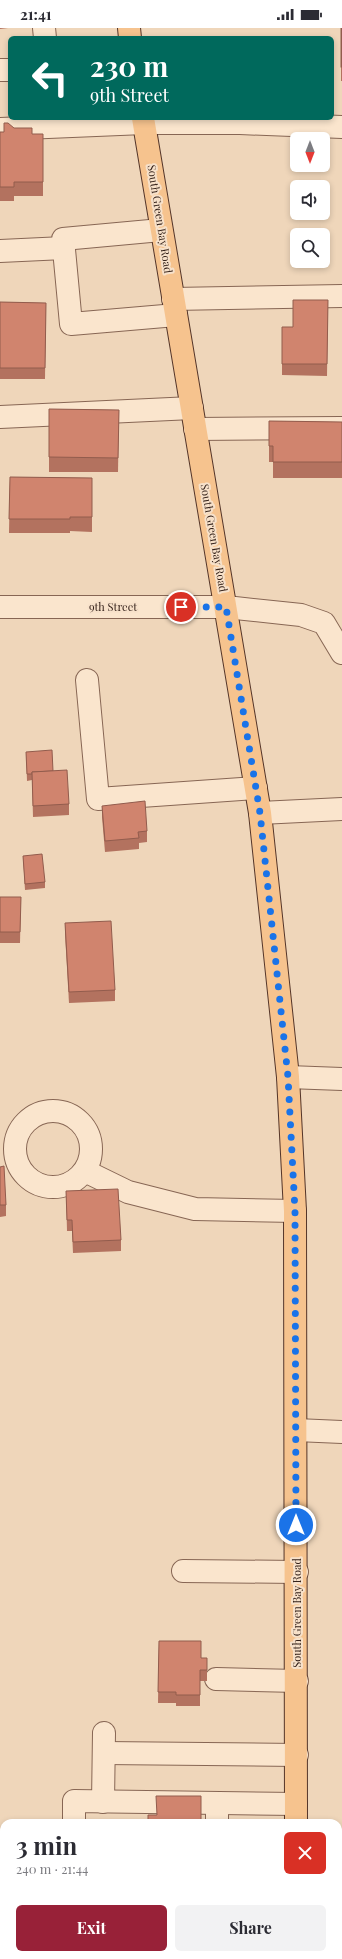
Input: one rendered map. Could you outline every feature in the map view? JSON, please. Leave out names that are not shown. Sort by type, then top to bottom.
[{"type":"main road","name":"South Green Bay Road","points":[[144,121],[161,230],[260,813],[288,1077],[295,1211],[297,1572],[296,1813]]},
{"type":"street","points":[[0,129],[144,121],[240,124],[318,123],[342,127]]},
{"type":"street","points":[[161,230],[64,239],[71,324],[174,307],[342,296]]},
{"type":"street","points":[[0,251],[64,248]]},
{"type":"street","points":[[0,417],[193,419],[342,428]]},
{"type":"street","name":"9th Street","points":[[0,607],[226,607],[301,615],[324,623],[342,653]]},
{"type":"street","points":[[87,680],[98,799],[256,788]]},
{"type":"street","points":[[260,813],[342,809]]},
{"type":"street","points":[[288,1077],[342,1079]]},
{"type":"street","points":[[85,1171],[128,1192],[195,1209],[295,1211]]},
{"type":"street","points":[[296,1430],[342,1432]]},
{"type":"street","points":[[183,1571],[297,1572]]},
{"type":"street","points":[[216,1679],[297,1681]]},
{"type":"street","points":[[103,1802],[104,1743],[297,1755]]},
{"type":"street","points":[[74,1819],[74,1801],[103,1802],[217,1813],[296,1813]]},
{"type":"building","points":[[342,28],[342,67],[341,67]]},
{"type":"building","points":[[4,123],[8,123],[14,128],[32,128],[32,134],[43,134],[43,182],[14,182],[14,187],[0,187],[0,132],[4,132]]},
{"type":"building","points":[[293,300],[328,300],[327,364],[282,364],[282,327],[293,327]]},
{"type":"building","points":[[0,302],[46,303],[45,368],[0,368]]},
{"type":"building","points":[[49,409],[119,410],[118,458],[49,457]]},
{"type":"building","points":[[269,421],[342,422],[342,462],[273,462],[273,446],[269,446]]},
{"type":"building","points":[[10,477],[92,478],[92,517],[70,517],[70,519],[9,519]]},
{"type":"building","points":[[52,750],[53,771],[32,772],[32,774],[27,774],[26,752]]},
{"type":"building","points":[[67,770],[69,804],[33,806],[32,772]]},
{"type":"building","points":[[145,801],[147,831],[138,832],[139,838],[105,841],[102,806]]},
{"type":"building","points":[[42,854],[45,882],[25,884],[23,856]]},
{"type":"building","points":[[0,897],[21,897],[20,932],[0,932]]},
{"type":"building","points":[[111,921],[115,990],[69,992],[65,923]]},
{"type":"building","points":[[4,1166],[6,1205],[0,1205],[0,1167]]},
{"type":"building","points":[[118,1189],[121,1240],[73,1242],[72,1220],[67,1220],[66,1191]]},
{"type":"building","points":[[159,1641],[201,1641],[201,1658],[207,1658],[207,1670],[200,1670],[200,1695],[176,1695],[176,1692],[158,1692]]},
{"type":"building","points":[[156,1796],[201,1796],[201,1819],[148,1819],[148,1815],[157,1815]]},
{"type":"route","points":[[181,607],[226,607],[260,813],[271,902],[288,1077],[291,1125],[295,1211],[296,1525]]}]
